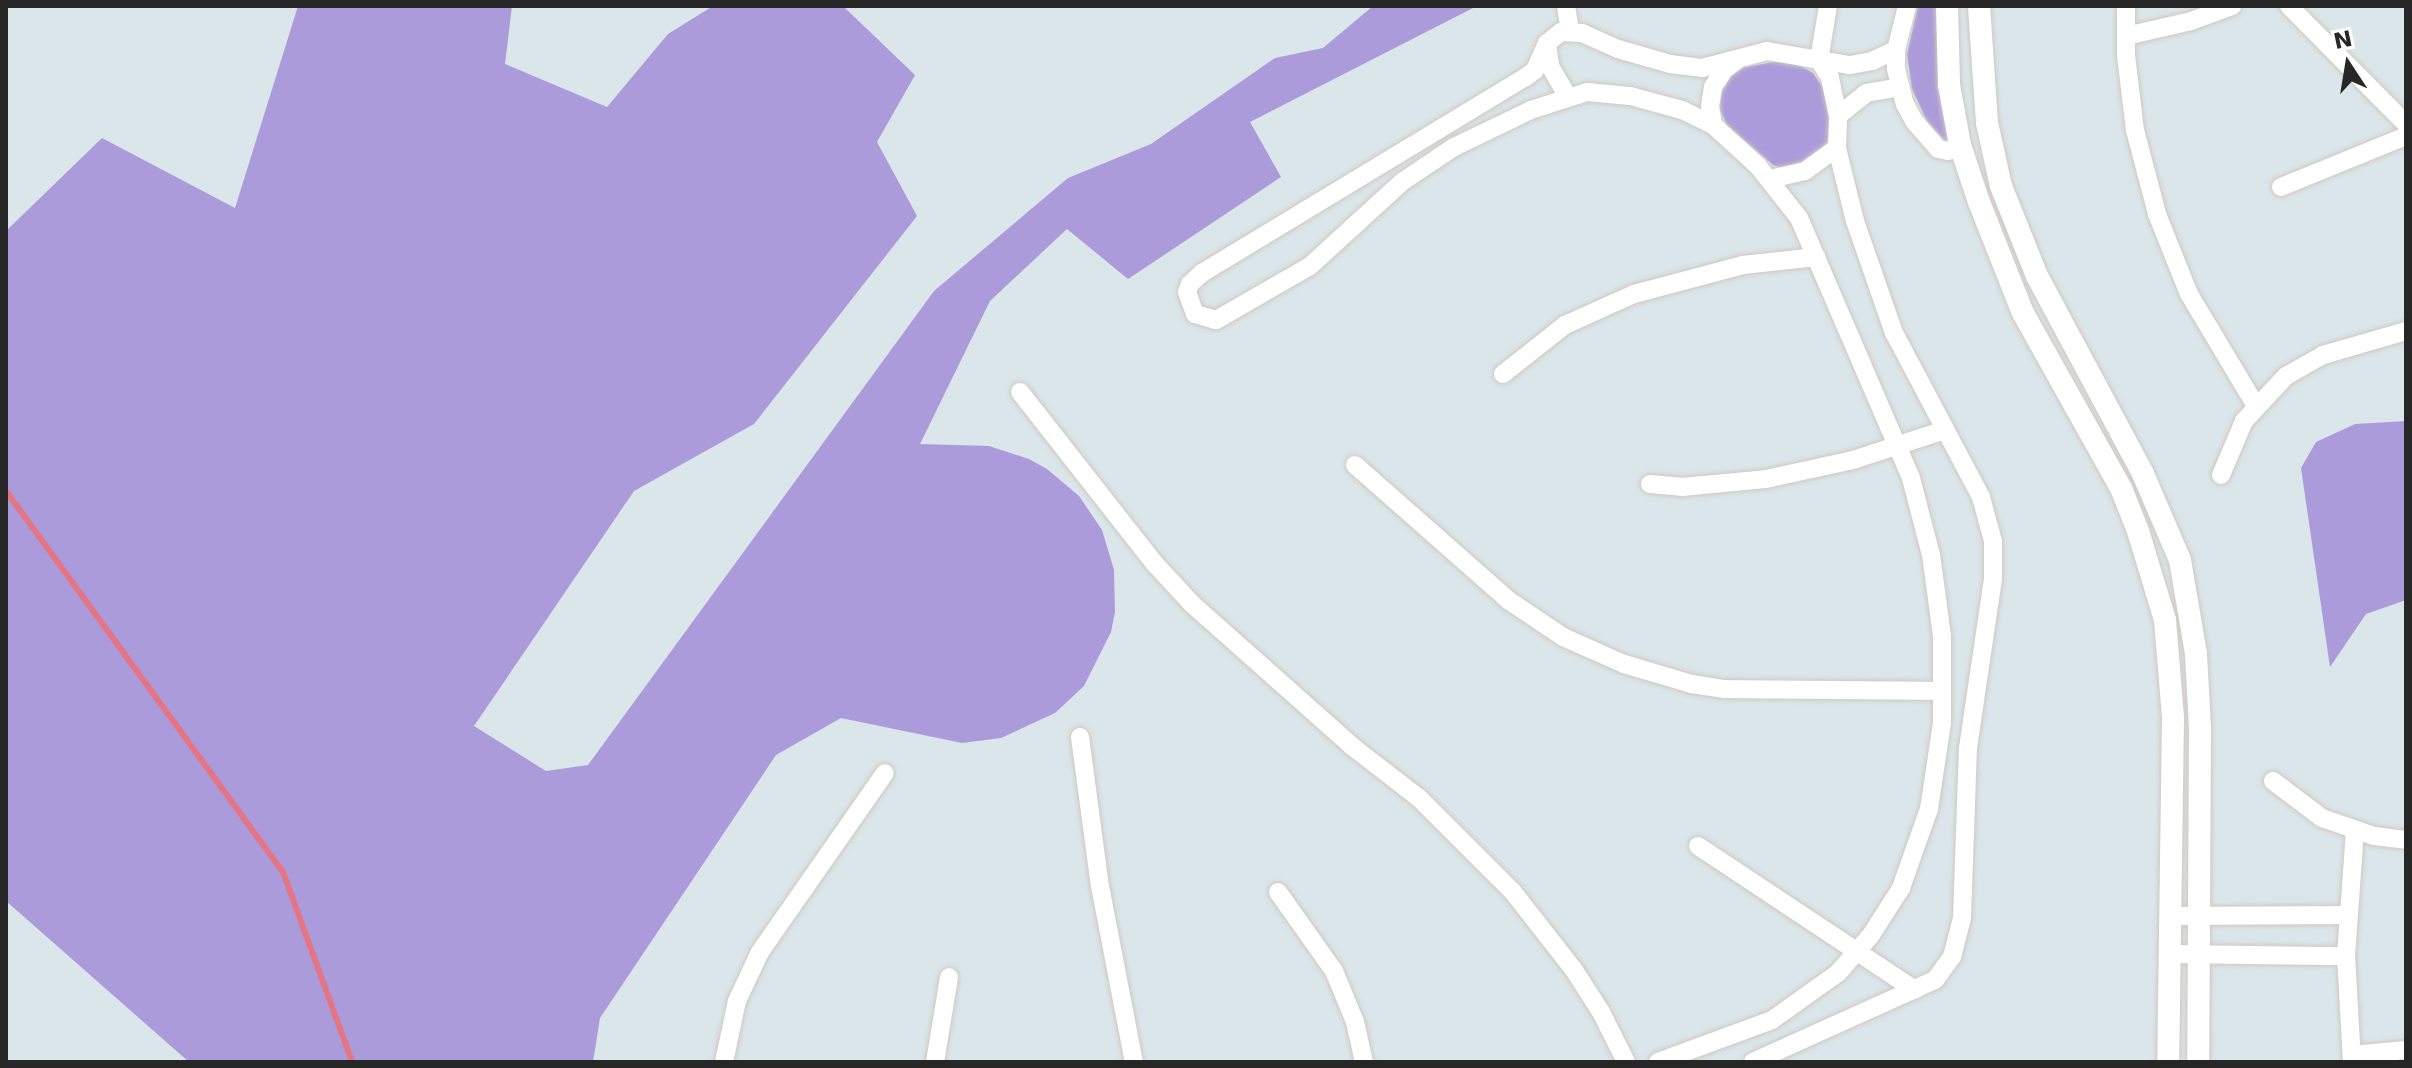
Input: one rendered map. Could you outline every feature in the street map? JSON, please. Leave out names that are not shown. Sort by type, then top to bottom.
[{"type":"street","points":[[1566,6],[1570,31]]},
{"type":"street","points":[[1753,1062],[1915,990],[1935,980],[1945,969],[1961,932],[1968,748],[1993,578],[1989,520],[1969,471],[1945,430],[1881,301],[1855,221],[1837,148],[1838,116],[1830,77],[1819,60],[1828,6]]},
{"type":"street","points":[[1907,6],[1896,50],[1899,87],[1914,121],[1938,149],[1948,151],[1978,137],[1987,123]]},
{"type":"street","points":[[1947,6],[1949,85],[1960,145],[2017,299],[2121,488],[2160,604],[2171,665],[2172,705],[2168,1062]]},
{"type":"street","points":[[1979,6],[1979,45],[1987,123],[2001,186],[2037,276],[2143,474],[2180,560],[2196,654],[2200,727],[2198,1062]]},
{"type":"street","points":[[2126,6],[2135,130],[2157,214],[2196,307],[2256,406]]},
{"type":"street","points":[[2126,36],[2191,21],[2232,6]]},
{"type":"street","points":[[2289,6],[2406,124]]},
{"type":"street","points":[[1658,1062],[1772,1020],[1817,991],[1857,953],[1901,888],[1922,836],[1942,723],[1942,636],[1931,555],[1911,478],[1799,218],[1770,179],[1713,125],[1682,110],[1630,96],[1587,92],[1567,96],[1482,132],[1428,163],[1310,266],[1216,320],[1201,318],[1190,308],[1187,292],[1195,277],[1526,77],[1535,70],[1553,36],[1570,31],[1670,64],[1702,68],[1767,51],[1834,64],[1865,63],[1896,50]]},
{"type":"street","points":[[1547,43],[1550,66],[1567,96]]},
{"type":"street","points":[[1713,125],[1710,106],[1713,87],[1724,70],[1739,58]]},
{"type":"street","points":[[1838,116],[1866,93],[1899,87]]},
{"type":"street","points":[[2281,187],[2406,136]]},
{"type":"street","points":[[1770,179],[1805,171],[1837,148]]},
{"type":"street","points":[[1503,374],[1565,325],[1634,294],[1730,267],[1817,257]]},
{"type":"street","points":[[2221,475],[2234,438],[2256,406],[2304,364],[2343,348],[2406,331]]},
{"type":"street","points":[[1020,392],[1155,564],[1192,604],[1353,747],[1419,798],[1513,892],[1574,970],[1601,1012],[1626,1062]]},
{"type":"street","points":[[1650,484],[1682,487],[1766,479],[1896,447],[1945,430]]},
{"type":"street","points":[[1355,465],[1508,600],[1563,637],[1603,656],[1692,684],[1725,689],[1942,691]]},
{"type":"street","points":[[1080,737],[1100,886],[1134,1062]]},
{"type":"street","points":[[724,1062],[737,1001],[760,952],[885,773]]},
{"type":"street","points":[[2273,781],[2313,813],[2355,831],[2406,840]]},
{"type":"street","points":[[2355,831],[2346,956],[2352,1058],[2406,1050]]},
{"type":"street","points":[[1698,846],[1915,990]]},
{"type":"street","points":[[1278,892],[1334,971],[1355,1022],[1364,1062]]},
{"type":"street","points":[[2171,916],[2348,915]]},
{"type":"street","points":[[2170,954],[2346,956]]},
{"type":"street","points":[[935,1062],[949,977]]},
{"type":"shaded area","points":[[298,6],[512,6],[505,64],[607,107],[668,34],[713,6],[843,6],[915,75],[877,142],[917,216],[754,424],[634,491],[474,726],[546,771],[588,765],[934,291],[1068,178],[1151,144],[1275,58],[1323,48],[1373,6],[1475,7],[1250,122],[1281,177],[1128,279],[1067,229],[990,301],[920,444],[989,446],[1029,459],[1047,469],[1079,496],[1102,530],[1114,570],[1115,612],[1111,632],[1084,686],[1055,713],[1001,738],[962,743],[841,718],[776,755],[600,1018],[593,1062],[189,1062],[6,901],[6,231],[102,138],[235,208]]},
{"type":"shaded area","points":[[1918,6],[1941,6],[1951,147],[1927,121],[1912,89],[1907,54]]},
{"type":"shaded area","points":[[1774,62],[1797,64],[1813,73],[1824,89],[1829,117],[1829,139],[1825,148],[1811,161],[1783,168],[1773,165],[1727,125],[1720,109],[1722,90],[1731,76],[1745,67]]},
{"type":"shaded area","points":[[2406,421],[2406,600],[2366,614],[2330,667],[2301,468],[2316,442],[2355,424]]},
{"type":"waterway","points":[[6,491],[283,872],[352,1062]]}]
